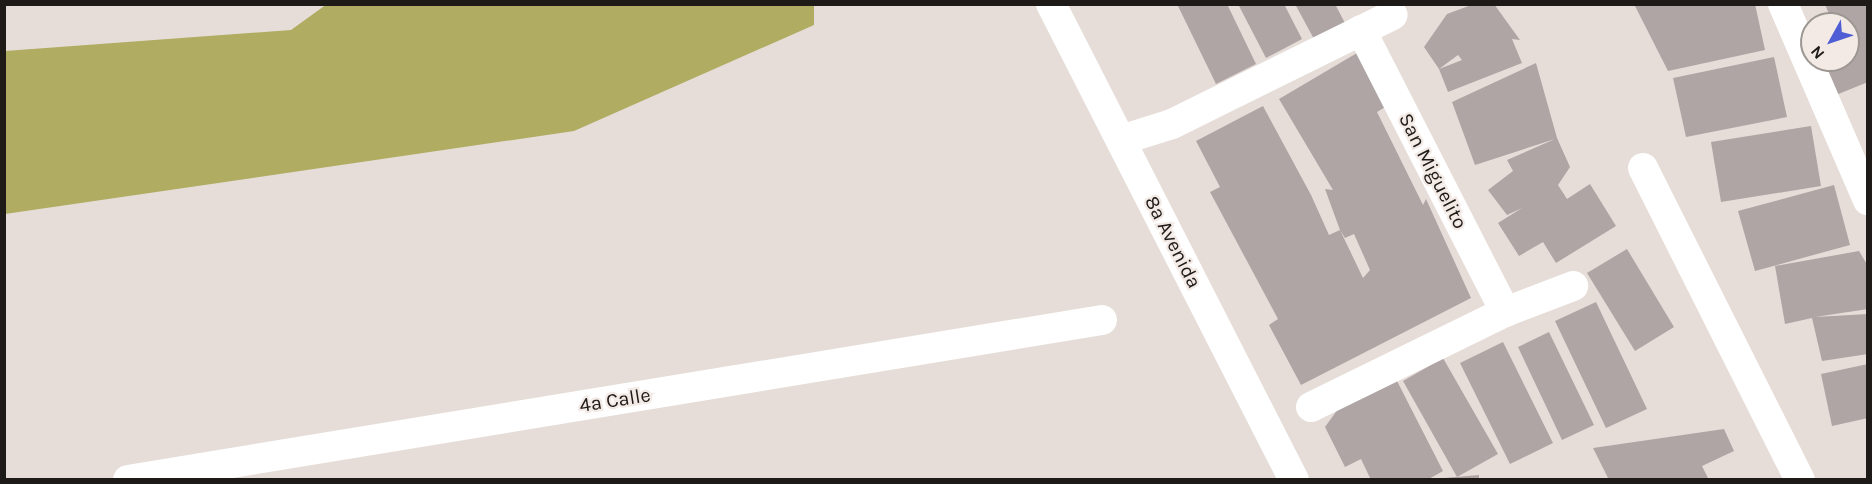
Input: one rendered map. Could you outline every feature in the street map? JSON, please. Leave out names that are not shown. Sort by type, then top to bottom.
[{"type":"street","name":"8a Avenida","points":[[1051,4],[1294,480]]},
{"type":"street","points":[[1783,4],[1868,200]]},
{"type":"street","points":[[1121,140],[1172,124],[1393,15]]},
{"type":"street","name":"San Miguelito","points":[[1361,30],[1505,312]]},
{"type":"street","points":[[1643,168],[1800,480]]},
{"type":"street","points":[[1311,407],[1505,312],[1573,286]]},
{"type":"street","name":"4a Calle","points":[[128,480],[1102,320]]},
{"type":"shaded area","points":[[327,4],[814,4],[814,25],[574,131],[5,214],[5,51],[291,30]]},
{"type":"building","points":[[1177,4],[1227,4],[1256,64],[1216,84]]},
{"type":"building","points":[[1238,4],[1284,4],[1302,39],[1266,58]]},
{"type":"building","points":[[1295,4],[1335,4],[1345,23],[1314,39]]},
{"type":"building","points":[[1474,4],[1494,4],[1520,40],[1512,39],[1522,63],[1448,92],[1439,69],[1424,47],[1447,14]],"holes":[[[1458,55],[1462,60],[1439,69]]]},
{"type":"building","points":[[1634,4],[1755,4],[1765,50],[1668,71]]},
{"type":"building","points":[[1825,4],[1868,4],[1868,82],[1836,95],[1827,72],[1860,72],[1860,12],[1828,12]]},
{"type":"building","points":[[1357,53],[1387,106],[1377,112],[1423,205],[1426,199],[1471,298],[1301,385],[1269,325],[1278,319],[1210,192],[1220,187],[1196,141],[1263,106],[1311,195],[1329,235],[1340,230],[1325,189],[1333,190],[1279,99]],"holes":[[[1340,230],[1345,238],[1354,234],[1370,270],[1363,278]]]},
{"type":"building","points":[[1774,57],[1787,117],[1686,137],[1673,78]]},
{"type":"building","points":[[1536,63],[1557,138],[1570,167],[1558,185],[1567,199],[1590,184],[1616,226],[1556,263],[1543,242],[1519,256],[1498,223],[1522,208],[1507,215],[1488,190],[1513,171],[1507,160],[1555,139],[1475,165],[1452,102]]},
{"type":"building","points":[[1811,126],[1821,186],[1721,202],[1711,142]]},
{"type":"building","points":[[1834,185],[1850,245],[1755,271],[1738,211]]},
{"type":"building","points":[[1627,249],[1674,327],[1635,351],[1587,273]]},
{"type":"building","points":[[1859,251],[1868,266],[1868,309],[1815,317],[1868,314],[1868,354],[1822,361],[1812,318],[1785,324],[1775,266]]},
{"type":"building","points":[[1596,302],[1647,409],[1606,428],[1555,321]]},
{"type":"building","points":[[1549,332],[1594,425],[1562,440],[1518,347]]},
{"type":"building","points":[[1503,342],[1553,443],[1510,464],[1460,363]]},
{"type":"building","points":[[1443,358],[1498,454],[1457,477],[1403,381]]},
{"type":"building","points":[[1868,364],[1868,418],[1832,426],[1821,374]]},
{"type":"building","points":[[1396,379],[1443,471],[1427,480],[1371,480],[1361,459],[1345,467],[1325,427],[1338,409]]},
{"type":"building","points":[[1724,429],[1734,451],[1702,466],[1709,480],[1609,480],[1593,448]]},
{"type":"building","points":[[1479,475],[1479,480],[1444,480],[1444,478]]}]
